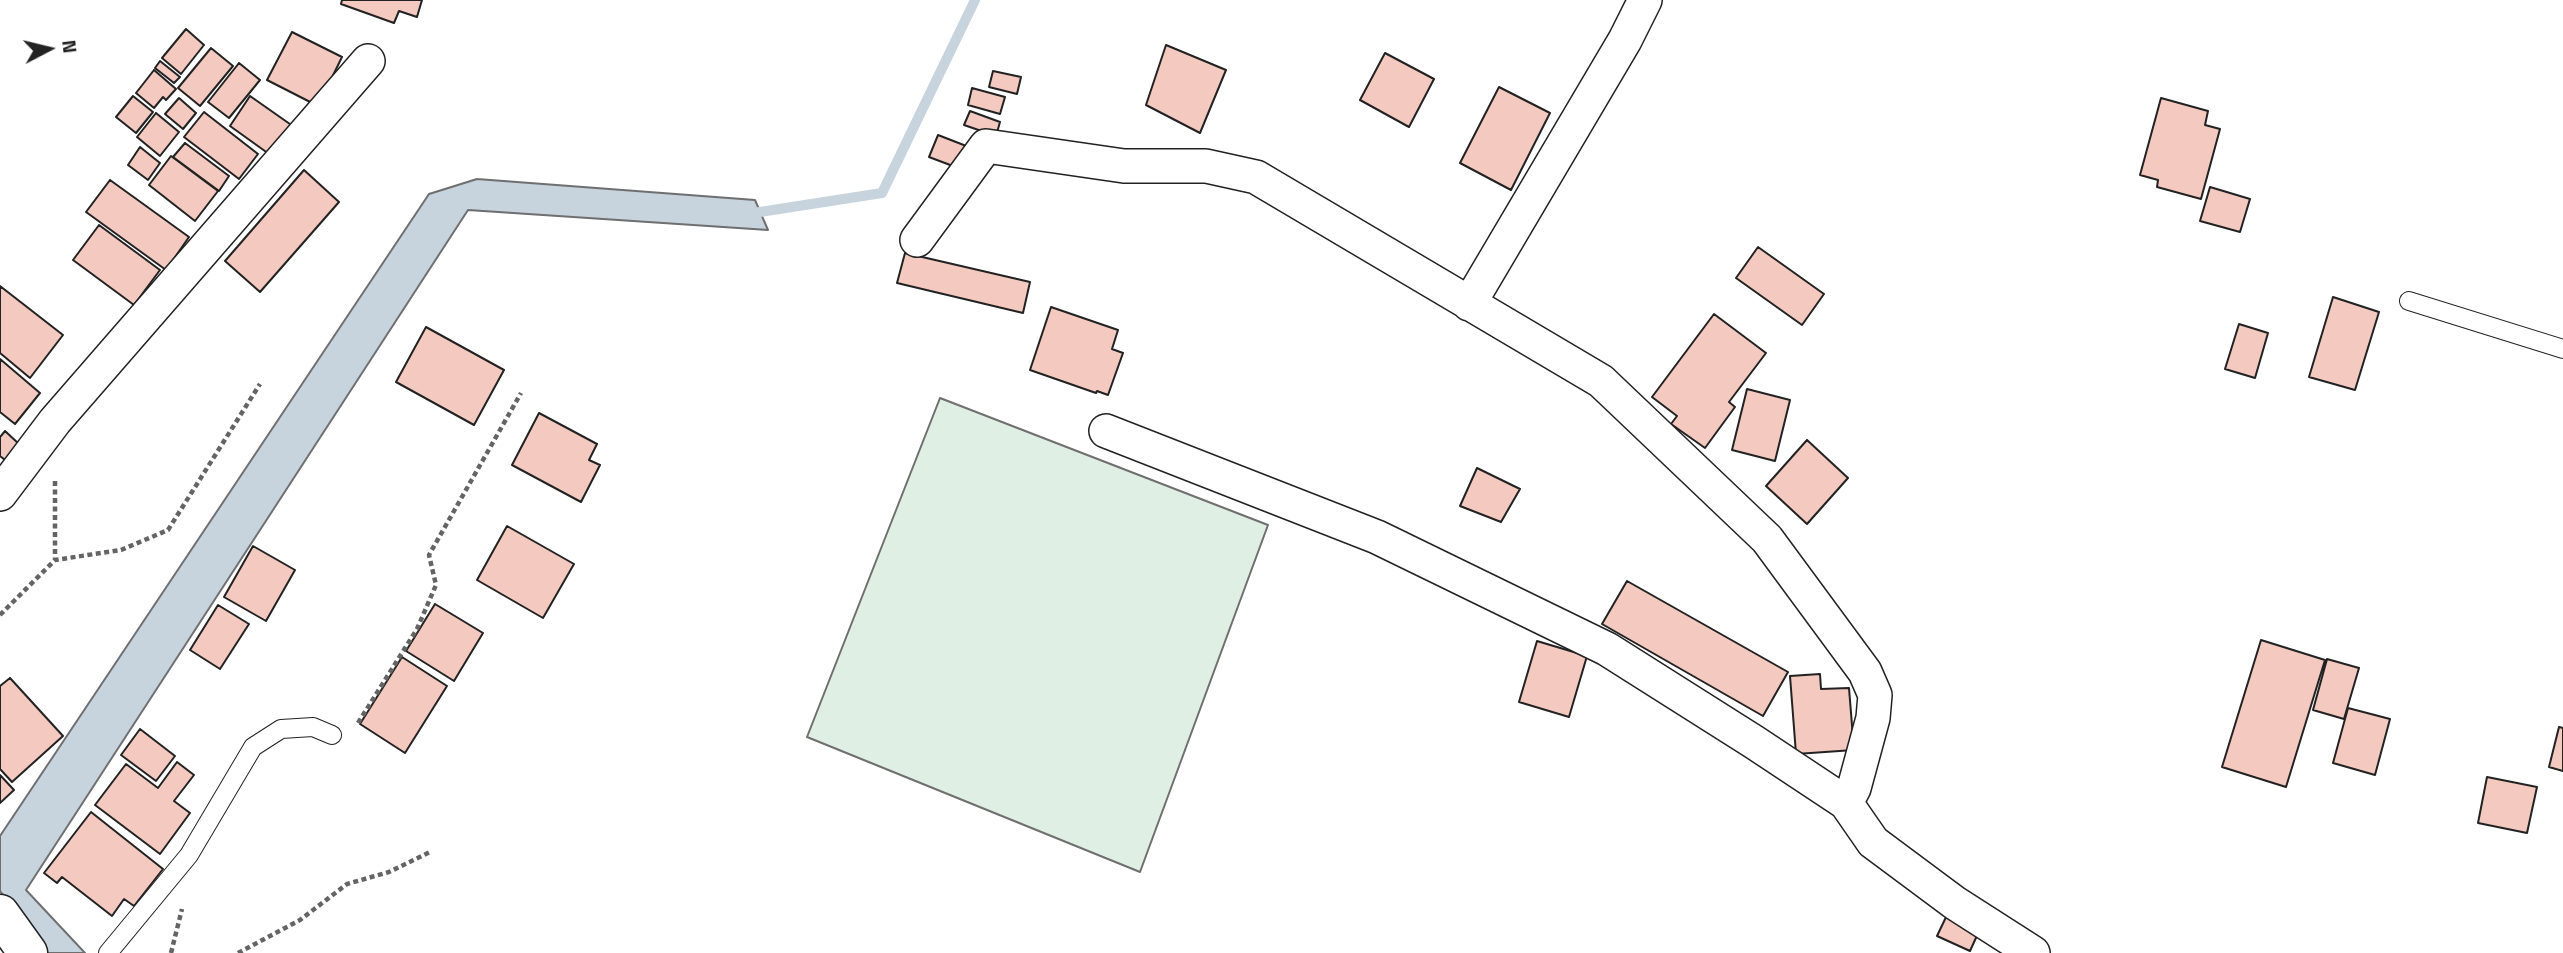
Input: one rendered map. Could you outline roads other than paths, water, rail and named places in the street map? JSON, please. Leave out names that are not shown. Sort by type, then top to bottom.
[{"type":"street","points":[[1469,304],[1625,40],[1645,0]]},
{"type":"street","points":[[0,494],[55,421],[368,61]]},
{"type":"street","points":[[917,240],[986,146],[1124,166],[1206,166],[1256,177],[1601,381],[1768,539],[1865,673],[1875,695],[1873,718],[1854,788],[1846,803]]},
{"type":"street","points":[[1106,431],[1377,537],[1607,649],[1846,803],[1873,842],[1955,903],[2033,953]]},
{"type":"street","points":[[0,914],[28,953]]},
{"type":"lane","points":[[2409,301],[2563,349]]},
{"type":"lane","points":[[108,953],[189,855],[253,747],[281,729],[313,727],[332,735]]},
{"type":"waterway","points":[[747,214],[882,193],[975,0]]}]
